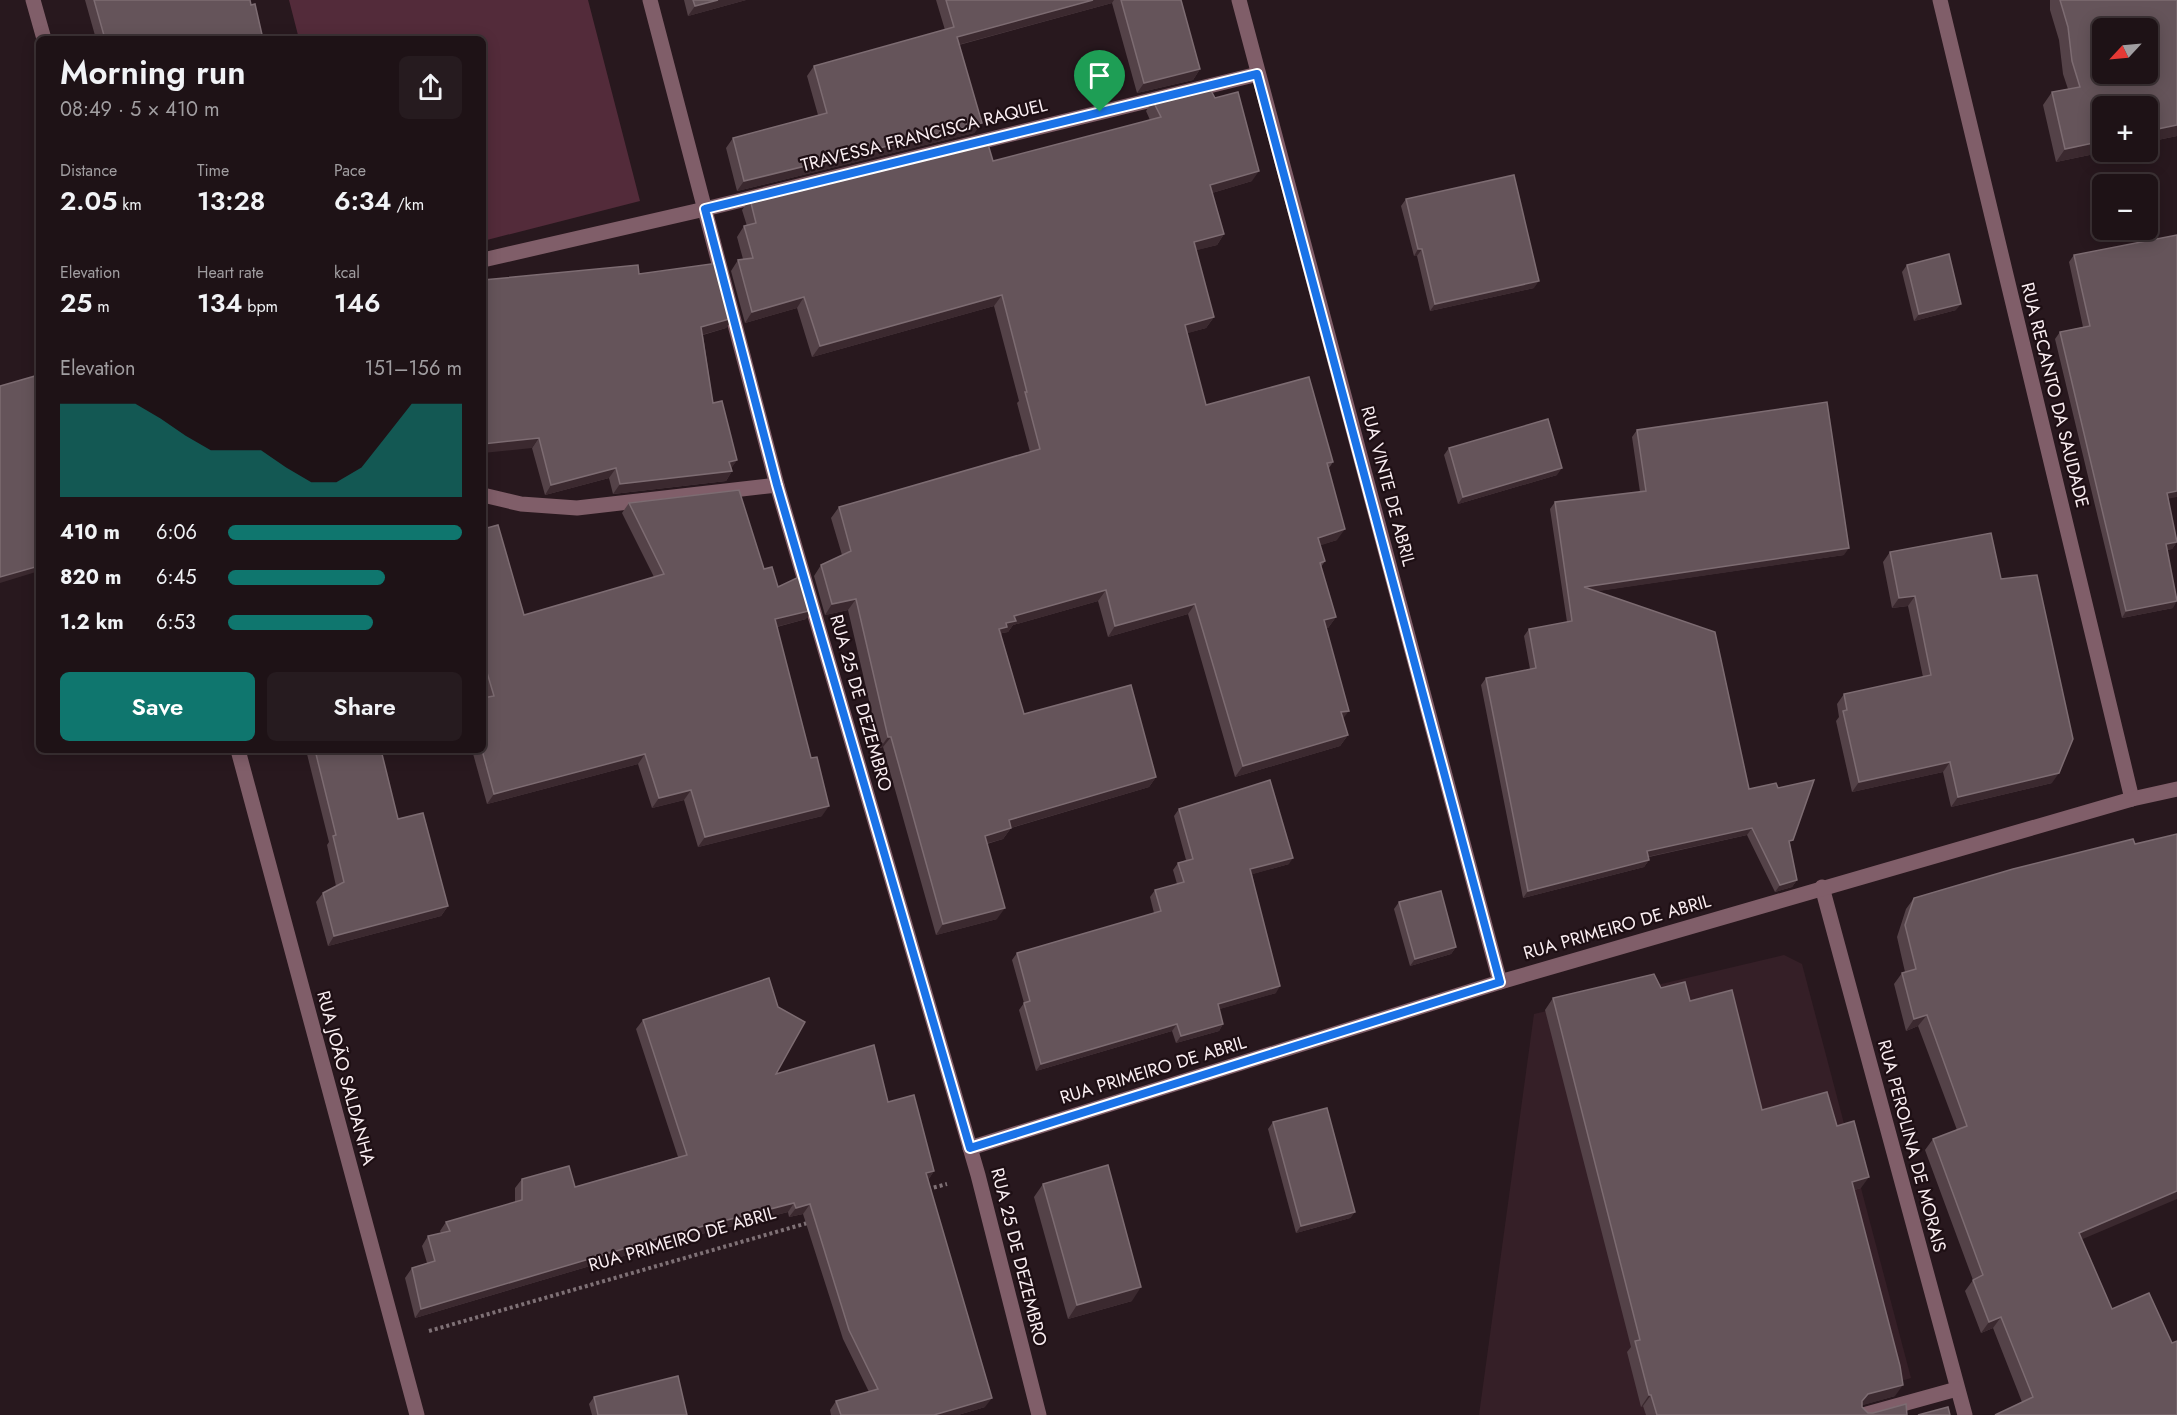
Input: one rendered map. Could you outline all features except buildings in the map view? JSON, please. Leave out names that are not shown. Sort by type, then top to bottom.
[{"type":"street","points":[[33,0],[43,36]]},
{"type":"street","name":"RUA 25 DE DEZEMBRO","points":[[651,0],[777,485],[978,1175],[1039,1415]]},
{"type":"street","name":"RUA VINTE DE ABRIL","points":[[1239,0],[1500,982]]},
{"type":"street","name":"RUA RECANTO DA SAUDADE","points":[[1940,0],[2132,799]]},
{"type":"street","name":"TRAVESSA FRANCISCA RAQUEL","points":[[486,259],[705,209],[1257,74]]},
{"type":"street","points":[[486,496],[521,504],[577,508],[777,485]]},
{"type":"street","name":"RUA JOÃO SALDANHA","points":[[239,753],[417,1415]]},
{"type":"street","name":"RUA PRIMEIRO DE ABRIL","points":[[970,1148],[1500,982],[1822,887],[2132,799],[2177,789]]},
{"type":"street","name":"RUA PEROLINA DE MORAIS","points":[[1822,887],[1965,1415]]},
{"type":"street","points":[[1863,1415],[1957,1389]]},
{"type":"path","points":[[921,1191],[978,1175]]},
{"type":"path","name":"RUA PRIMEIRO DE ABRIL","points":[[396,1340],[818,1220]]},
{"type":"shaded area","points":[[289,0],[588,0],[640,201],[486,240],[486,36],[298,36]]},
{"type":"shaded area","points":[[1784,955],[1802,964],[1911,1378],[1792,1415],[1479,1415],[1534,1014]]},
{"type":"route","points":[[1257,74],[1500,982],[970,1148],[777,485],[705,209],[1100,112],[1257,74]]}]
